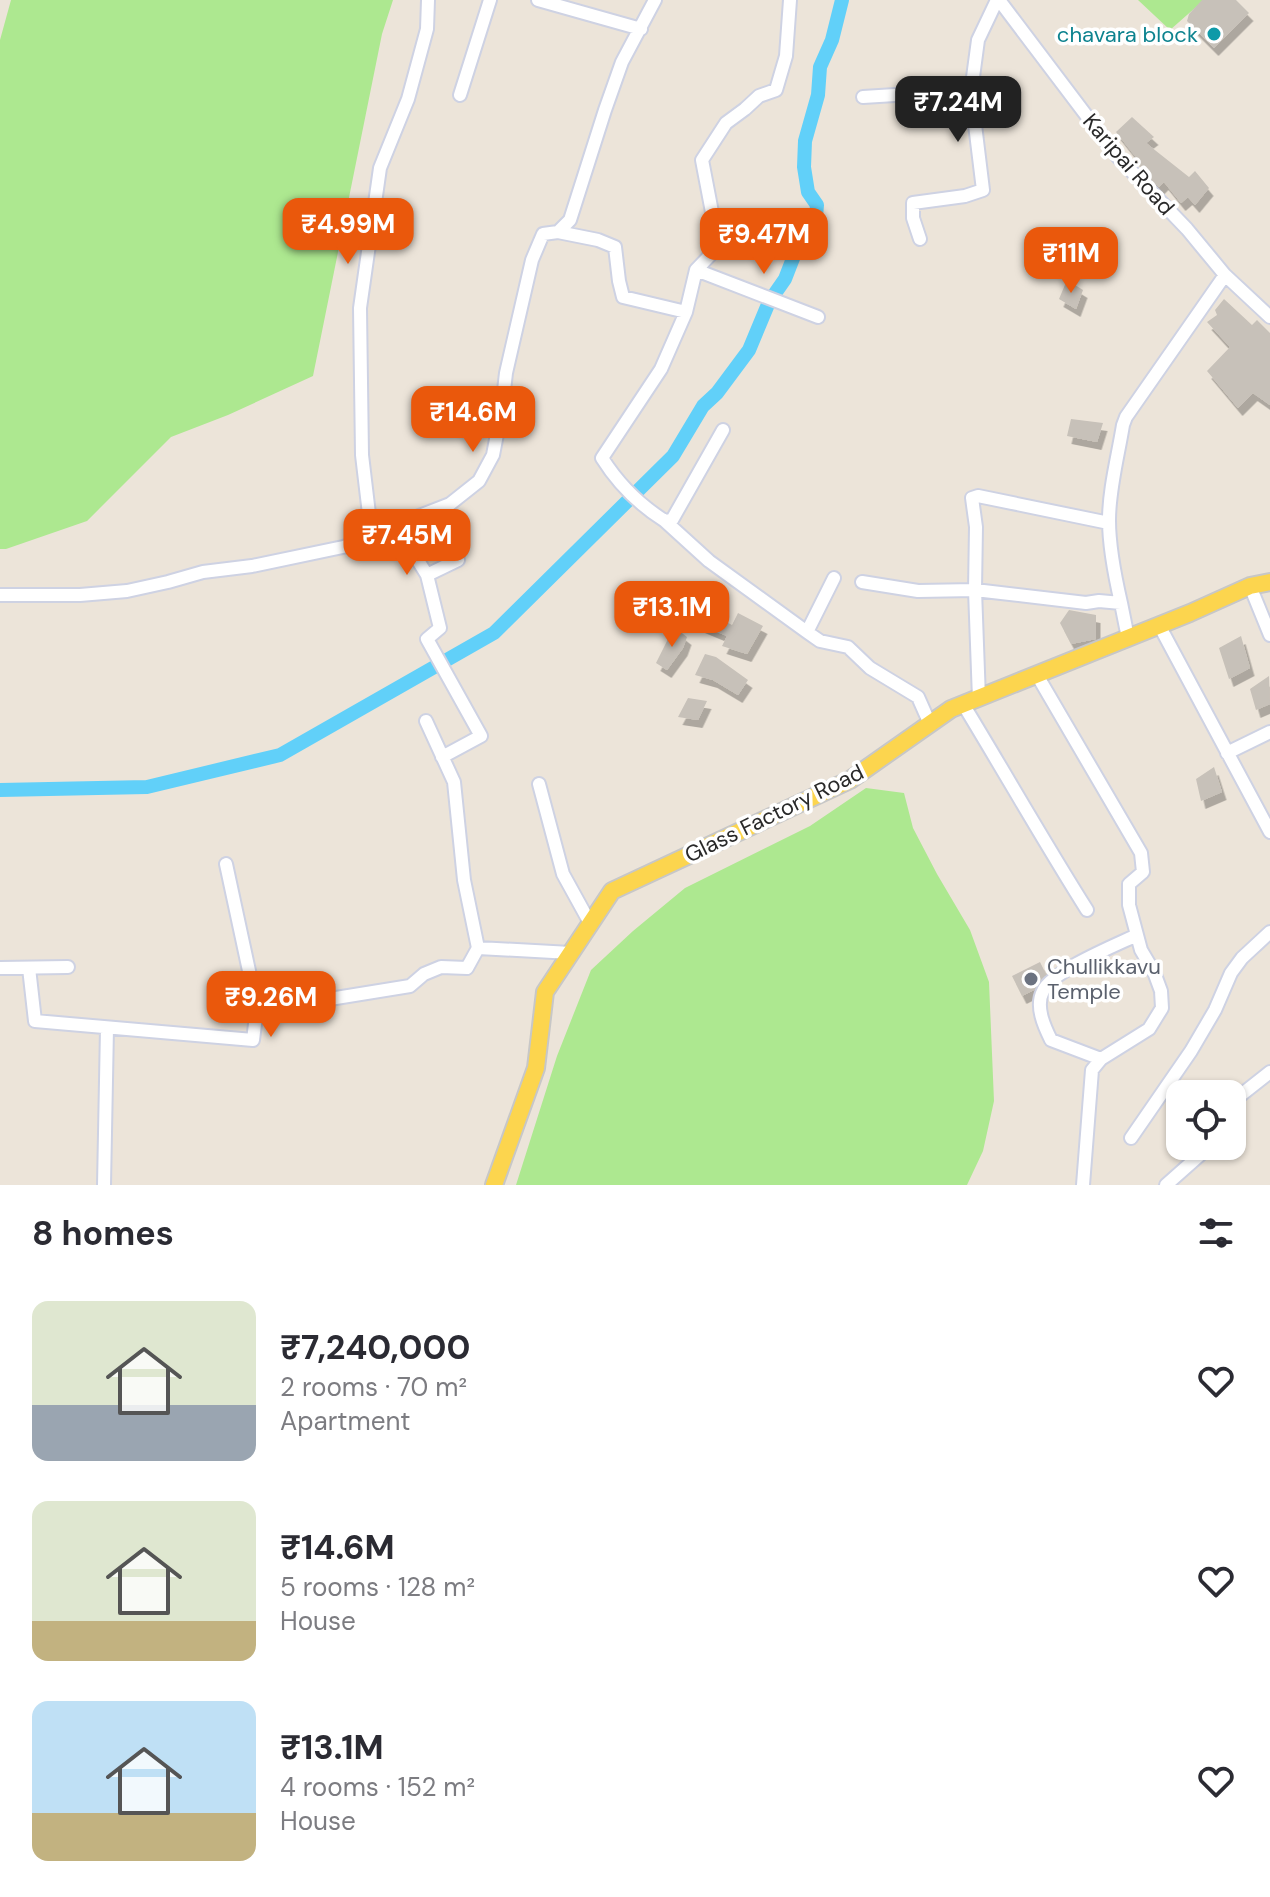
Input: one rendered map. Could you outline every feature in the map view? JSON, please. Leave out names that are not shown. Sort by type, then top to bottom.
[{"type":"main road","name":"Glass Factory Road","points":[[494,1185],[536,1068],[545,992],[612,891],[850,780],[951,709],[1250,586],[1270,582]]},
{"type":"street","points":[[372,539],[362,455],[360,308],[380,168],[408,99],[427,29],[428,0]]},
{"type":"street","points":[[460,95],[490,0]]},
{"type":"street","points":[[538,0],[641,29]]},
{"type":"street","points":[[558,232],[570,220],[622,62],[655,0]]},
{"type":"street","points":[[790,0],[786,56],[776,90],[759,96],[726,123],[702,160],[716,233],[715,250],[696,270],[686,312],[661,369],[602,458],[615,478],[644,509],[665,521],[709,561],[820,641],[848,647],[870,668],[918,697],[930,724]]},
{"type":"street","points":[[920,239],[913,218],[913,203],[965,196],[983,190],[971,97],[978,40],[998,0]]},
{"type":"street","name":"Karipai Road","points":[[998,0],[1101,137],[1187,229],[1225,275],[1270,317]]},
{"type":"street","points":[[863,97],[927,93],[971,97]]},
{"type":"street","points":[[0,595],[80,595],[127,591],[203,572],[252,566],[372,539],[396,525],[450,504],[479,481],[493,455],[506,373],[532,260],[543,234],[558,232],[598,240],[615,247],[623,297],[686,312]]},
{"type":"street","points":[[696,270],[818,317]]},
{"type":"street","points":[[1128,638],[1109,523],[1123,425],[1225,275]]},
{"type":"street","points":[[665,521],[672,520],[723,430]]},
{"type":"street","points":[[1087,910],[1017,793],[971,701],[976,527],[972,498],[978,496],[1109,523]]},
{"type":"street","points":[[396,525],[427,575],[440,628],[427,639],[481,736],[442,757]]},
{"type":"street","points":[[427,575],[458,560]]},
{"type":"street","points":[[807,632],[834,578]]},
{"type":"street","points":[[862,582],[918,591],[975,590],[1086,603],[1121,603]]},
{"type":"street","points":[[1250,586],[1270,635]]},
{"type":"street","points":[[1159,625],[1270,832]]},
{"type":"street","points":[[1037,675],[1141,853],[1143,872],[1129,884],[1129,905],[1141,950],[1161,991],[1162,1008],[1149,1029],[1101,1059],[1092,1070],[1083,1185]]},
{"type":"street","points":[[257,1008],[410,986],[424,974],[441,967],[467,968],[478,948],[464,880],[454,782],[426,721]]},
{"type":"street","points":[[1227,753],[1270,732]]},
{"type":"street","points":[[539,784],[563,874],[590,923]]},
{"type":"street","points":[[29,968],[35,1021],[253,1040],[257,1008],[226,864]]},
{"type":"street","points":[[1131,1138],[1191,1051],[1215,1010],[1231,973],[1270,932]]},
{"type":"street","points":[[1101,1059],[1051,1040],[1043,1024],[1040,1005],[1043,990],[1067,969],[1137,935]]},
{"type":"street","points":[[478,948],[571,953]]},
{"type":"street","points":[[0,968],[68,967]]},
{"type":"street","points":[[104,1185],[107,1028]]},
{"type":"street","points":[[1246,1091],[1270,1072]]},
{"type":"street","points":[[1166,1185],[1194,1160]]},
{"type":"green space","points":[[11,0],[393,0],[382,34],[313,376],[171,437],[87,521],[0,549],[0,40]]},
{"type":"green space","points":[[1138,0],[1204,0],[1170,30]]},
{"type":"green space","points":[[866,788],[904,793],[913,828],[970,930],[989,982],[994,1101],[983,1151],[967,1185],[516,1185],[557,1056],[591,970],[685,888],[810,826]]},
{"type":"building","name":"chavara block","points":[[1202,0],[1236,0],[1249,13],[1214,48],[1187,21],[1189,14]]},
{"type":"building","points":[[1132,117],[1154,137],[1146,143],[1189,177],[1195,171],[1209,188],[1195,205],[1188,197],[1181,203],[1164,182],[1159,187],[1136,163],[1139,161],[1116,132]]},
{"type":"building","points":[[1067,280],[1083,290],[1076,309],[1059,299]]},
{"type":"building","points":[[1224,299],[1252,325],[1257,320],[1270,333],[1270,405],[1253,393],[1238,408],[1207,371],[1230,347],[1207,322],[1217,315],[1215,310]]},
{"type":"building","points":[[1071,419],[1103,423],[1097,442],[1067,436]]},
{"type":"building","points":[[702,609],[732,625],[738,613],[763,626],[747,654],[722,646],[727,636],[698,624]]},
{"type":"building","points":[[1069,610],[1096,615],[1096,639],[1071,644],[1060,623]]},
{"type":"building","points":[[674,627],[687,637],[667,670],[656,663]]},
{"type":"building","points":[[1241,636],[1250,668],[1229,679],[1219,648]]},
{"type":"building","points":[[705,654],[716,657],[748,680],[738,695],[713,680],[695,675]]},
{"type":"building","points":[[1269,676],[1270,704],[1256,710],[1250,689]]},
{"type":"building","points":[[688,698],[707,701],[698,720],[678,717]]},
{"type":"building","points":[[1214,767],[1222,792],[1201,801],[1196,779]]},
{"type":"building","name":"Chullikkavu Temple","points":[[1040,962],[1046,974],[1034,990],[1022,996],[1012,976]]},
{"type":"waterway","points":[[0,790],[147,787],[280,755],[494,633],[673,456],[703,406],[717,393],[749,350],[769,302],[785,279],[797,248],[816,216],[817,205],[808,192],[804,167],[805,141],[818,95],[820,67],[832,40],[842,0]]},
{"type":"place","name":"chavara block","points":[[1214,34]]},
{"type":"place","name":"Chullikkavu Temple","points":[[1031,979]]}]
